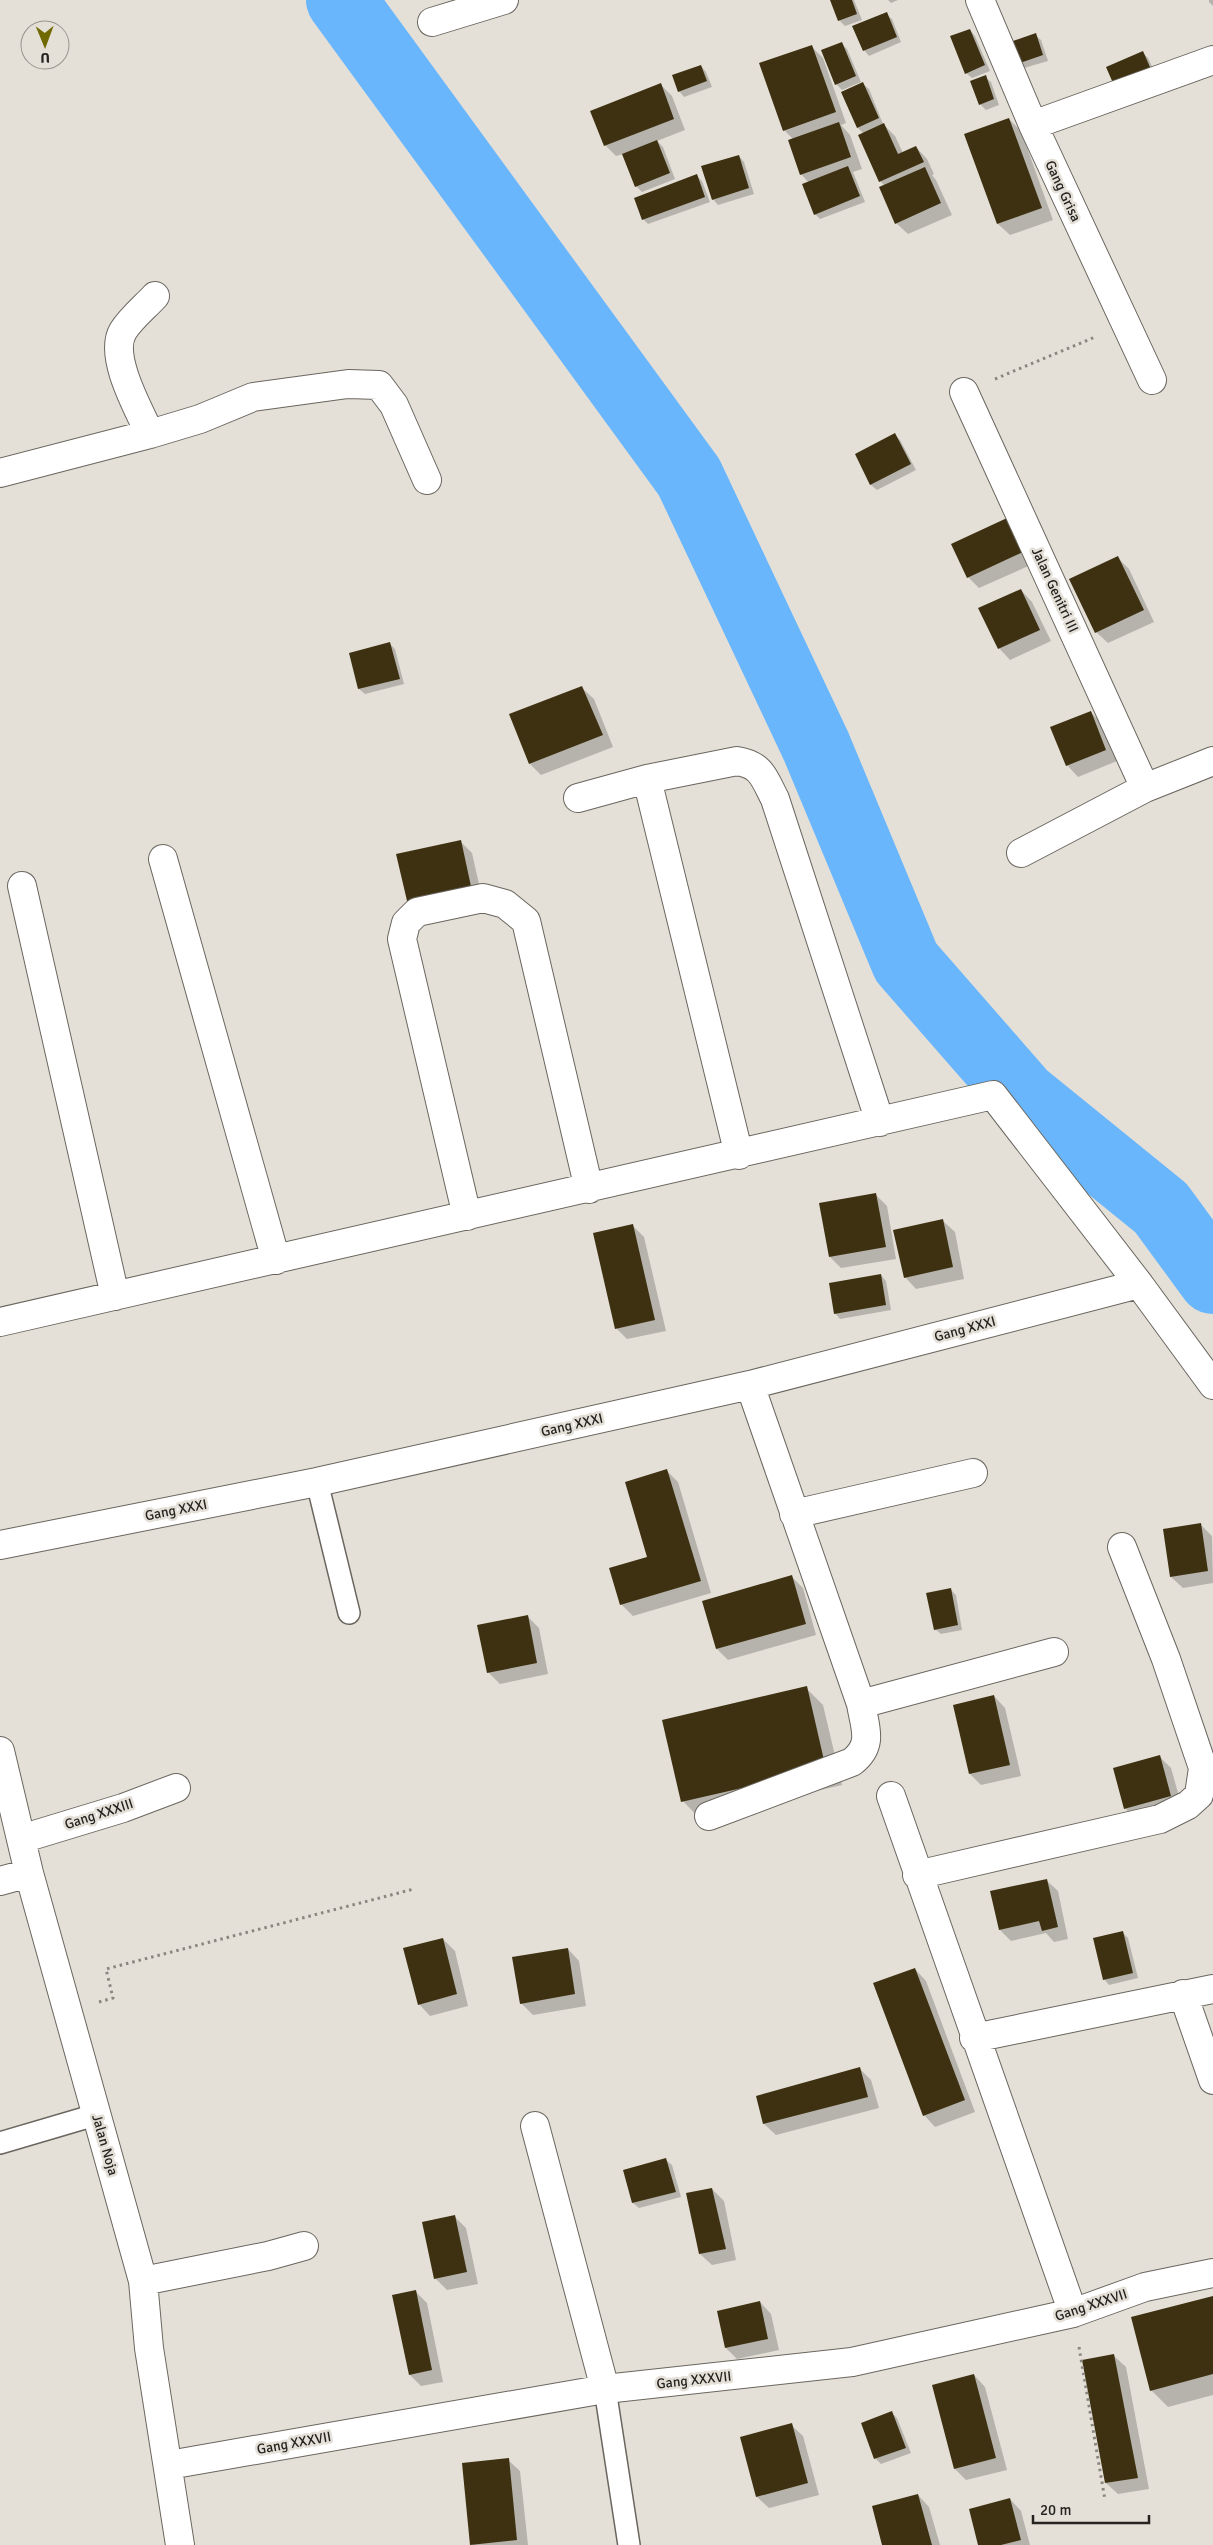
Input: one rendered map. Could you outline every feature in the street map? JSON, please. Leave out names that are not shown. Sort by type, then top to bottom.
[{"type":"street","points":[[432,22],[504,0]]},
{"type":"street","name":"Gang Grisa","points":[[980,0],[1033,125],[1152,380]]},
{"type":"street","points":[[1033,125],[1213,60]]},
{"type":"street","points":[[150,434],[128,387],[118,350],[123,332],[155,296]]},
{"type":"street","points":[[0,473],[200,419],[253,397],[348,384],[379,385],[394,406],[427,480]]},
{"type":"street","name":"Jalan Genitri III","points":[[964,392],[1146,788]]},
{"type":"street","points":[[578,798],[647,779],[737,761],[750,763],[761,770],[775,799],[880,1122]]},
{"type":"street","points":[[1021,853],[1146,788],[1213,761]]},
{"type":"street","points":[[647,779],[739,1155]]},
{"type":"street","points":[[163,859],[276,1260]]},
{"type":"street","points":[[22,886],[115,1296]]},
{"type":"street","points":[[467,1216],[402,939],[406,923],[417,912],[483,898],[505,904],[526,921],[589,1189]]},
{"type":"street","points":[[0,1322],[739,1155],[993,1095],[1139,1284],[1213,1385]]},
{"type":"street","name":"Gang XXXI","points":[[0,1544],[317,1482],[750,1385],[1139,1284]]},
{"type":"street","points":[[709,1816],[852,1762],[863,1753],[867,1739],[861,1704],[750,1385]]},
{"type":"street","points":[[794,1514],[973,1473]]},
{"type":"street","points":[[917,1875],[1160,1819],[1188,1805],[1199,1795],[1203,1768],[1166,1659],[1122,1547]]},
{"type":"street","points":[[861,1704],[1054,1652]]},
{"type":"street","name":"Jalan Noja","points":[[0,1751],[29,1872],[143,2281],[149,2348],[169,2465],[180,2545]]},
{"type":"street","name":"Gang XXXIII","points":[[21,1839],[123,1808],[176,1788]]},
{"type":"street","points":[[891,1796],[974,2038],[1073,2313]]},
{"type":"street","points":[[0,1881],[29,1872]]},
{"type":"street","points":[[974,2038],[1213,1989]]},
{"type":"street","points":[[1183,1994],[1213,2080]]},
{"type":"street","points":[[534,2126],[605,2389]]},
{"type":"street","points":[[143,2281],[268,2256],[304,2246]]},
{"type":"street","name":"Gang XXXVII","points":[[169,2465],[605,2389],[852,2362],[1073,2313],[1145,2287],[1213,2273]]},
{"type":"lane","points":[[317,1482],[349,1613]]},
{"type":"lane","points":[[0,2142],[96,2115]]},
{"type":"lane","points":[[605,2389],[628,2545]]},
{"type":"path","points":[[964,392],[1126,324]]},
{"type":"path","points":[[69,2010],[113,1998],[106,1969],[414,1889]]},
{"type":"path","points":[[1073,2313],[1105,2500]]},
{"type":"building","points":[[830,0],[852,0],[857,14],[838,21]]},
{"type":"building","points":[[887,12],[897,37],[863,51],[852,26]]},
{"type":"building","points":[[970,29],[985,65],[965,74],[950,36]]},
{"type":"building","points":[[1036,33],[1043,55],[1017,64],[1010,42]]},
{"type":"building","points":[[842,42],[856,76],[835,85],[821,50]]},
{"type":"building","points":[[812,45],[836,112],[783,131],[759,63]]},
{"type":"building","points":[[1143,51],[1153,74],[1116,90],[1106,67]]},
{"type":"building","points":[[701,65],[707,81],[678,92],[672,75]]},
{"type":"building","points":[[986,75],[994,99],[979,105],[970,81]]},
{"type":"building","points":[[863,82],[879,118],[857,128],[841,92]]},
{"type":"building","points":[[661,83],[674,119],[604,146],[590,111]]},
{"type":"building","points":[[1009,118],[1042,208],[997,224],[964,134]]},
{"type":"building","points":[[839,122],[851,157],[800,175],[788,140]]},
{"type":"building","points":[[884,123],[898,154],[916,146],[924,162],[879,182],[858,135]]},
{"type":"building","points":[[657,140],[670,173],[635,187],[622,154]]},
{"type":"building","points":[[739,155],[749,188],[712,200],[701,166]]},
{"type":"building","points":[[848,166],[860,196],[814,215],[802,184]]},
{"type":"building","points":[[925,167],[941,203],[895,224],[879,187]]},
{"type":"building","points":[[697,174],[705,197],[642,220],[634,198]]},
{"type":"building","points":[[895,433],[911,464],[870,485],[855,454]]},
{"type":"building","points":[[1007,518],[1023,552],[967,578],[951,544]]},
{"type":"building","points":[[1118,556],[1144,610],[1095,633],[1069,579]]},
{"type":"building","points":[[1021,589],[1040,630],[998,649],[978,608]]},
{"type":"building","points":[[390,642],[400,679],[358,689],[349,653]]},
{"type":"building","points":[[582,686],[603,735],[529,764],[509,714]]},
{"type":"building","points":[[1091,711],[1106,750],[1066,766],[1050,727]]},
{"type":"building","points":[[461,840],[472,891],[408,905],[396,854]]},
{"type":"building","points":[[876,1193],[886,1247],[829,1257],[819,1203]]},
{"type":"building","points":[[943,1219],[953,1267],[904,1278],[893,1230]]},
{"type":"building","points":[[633,1224],[655,1320],[615,1329],[593,1233]]},
{"type":"building","points":[[881,1274],[886,1305],[834,1314],[829,1283]]},
{"type":"building","points":[[667,1469],[701,1581],[620,1605],[609,1568],[647,1557],[625,1482]]},
{"type":"building","points":[[1201,1523],[1208,1571],[1170,1577],[1163,1529]]},
{"type":"building","points":[[792,1575],[806,1624],[716,1649],[702,1601]]},
{"type":"building","points":[[951,1588],[958,1625],[934,1630],[926,1593]]},
{"type":"building","points":[[528,1615],[537,1663],[487,1673],[477,1625]]},
{"type":"building","points":[[807,1686],[826,1769],[681,1802],[662,1720]]},
{"type":"building","points":[[994,1695],[1010,1765],[969,1774],[953,1705]]},
{"type":"building","points":[[1160,1755],[1171,1796],[1124,1809],[1113,1768]]},
{"type":"building","points":[[1047,1879],[1058,1927],[1042,1931],[1039,1921],[999,1930],[990,1891]]},
{"type":"building","points":[[1123,1931],[1133,1973],[1103,1980],[1093,1938]]},
{"type":"building","points":[[443,1938],[457,1994],[418,2005],[403,1948]]},
{"type":"building","points":[[568,1948],[575,1994],[520,2004],[512,1957]]},
{"type":"building","points":[[915,1968],[965,2100],[923,2116],[873,1983]]},
{"type":"building","points":[[860,2067],[868,2097],[763,2124],[756,2096]]},
{"type":"building","points":[[666,2158],[676,2192],[632,2203],[623,2170]]},
{"type":"building","points":[[712,2188],[726,2249],[699,2254],[686,2193]]},
{"type":"building","points":[[455,2215],[467,2272],[434,2279],[422,2222]]},
{"type":"building","points":[[416,2290],[432,2370],[409,2375],[392,2295]]},
{"type":"building","points":[[1213,2296],[1213,2374],[1150,2391],[1131,2317]]},
{"type":"building","points":[[760,2301],[768,2339],[725,2348],[717,2311]]},
{"type":"building","points":[[1114,2354],[1138,2478],[1105,2483],[1082,2360]]},
{"type":"building","points":[[974,2374],[996,2458],[954,2469],[932,2385]]},
{"type":"building","points":[[892,2411],[906,2448],[874,2459],[861,2423]]},
{"type":"building","points":[[792,2423],[808,2483],[756,2497],[740,2437]]},
{"type":"building","points":[[509,2458],[517,2540],[470,2545],[462,2463]]},
{"type":"building","points":[[918,2494],[932,2545],[882,2545],[872,2506]]},
{"type":"building","points":[[1010,2498],[1021,2540],[1001,2545],[978,2545],[969,2509]]},
{"type":"waterway","points":[[341,0],[689,477],[816,746],[906,962],[1023,1096],[1161,1208],[1213,1279]]}]
